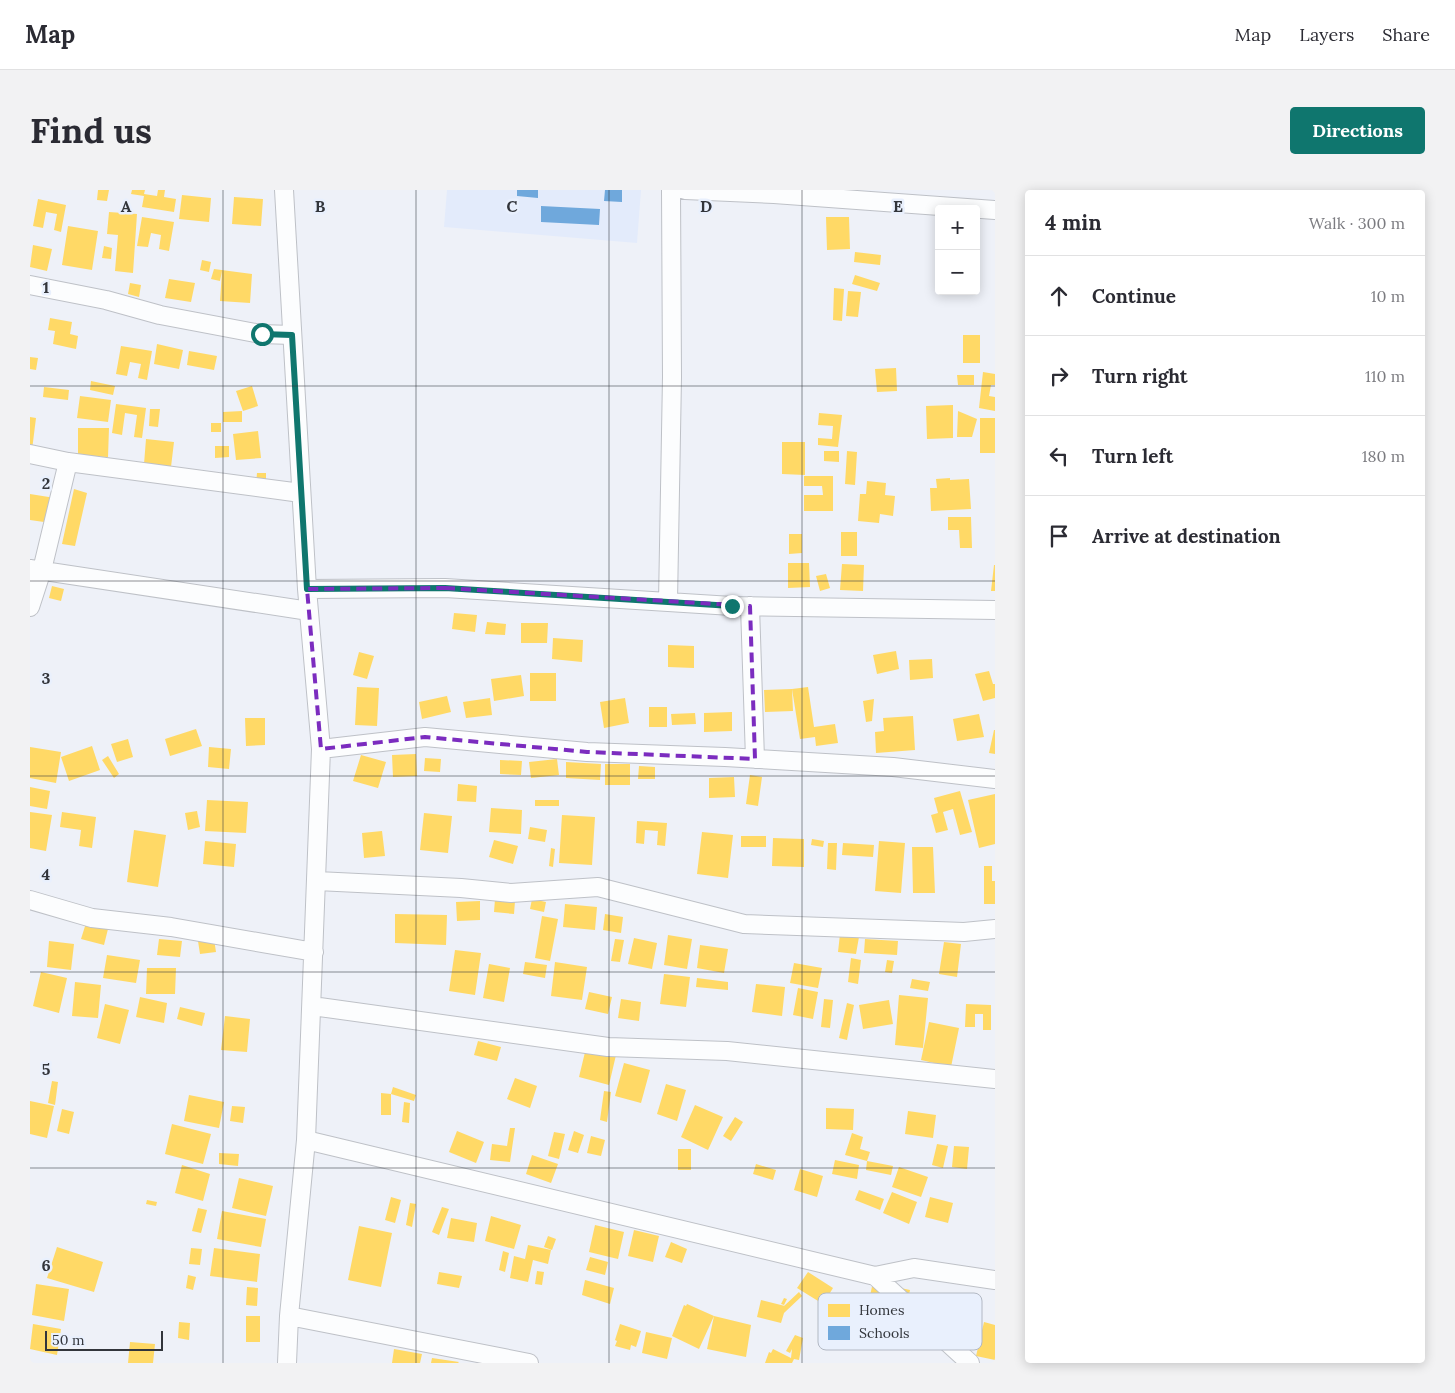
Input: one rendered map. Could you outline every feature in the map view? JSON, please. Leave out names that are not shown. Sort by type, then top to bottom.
[{"type":"street","points":[[284,190],[307,589],[322,749],[306,1140],[286,1363]]},
{"type":"street","points":[[668,602],[672,376],[671,190]]},
{"type":"street","points":[[685,190],[774,194],[995,210]]},
{"type":"street","points":[[30,285],[106,300],[160,314],[262,334],[292,335]]},
{"type":"street","points":[[30,454],[68,462],[301,492]]},
{"type":"street","points":[[30,607],[36,570],[68,462]]},
{"type":"street","points":[[36,570],[309,610]]},
{"type":"street","points":[[307,589],[445,588],[750,606],[995,610]]},
{"type":"street","points":[[750,606],[755,759]]},
{"type":"street","points":[[322,749],[425,738],[587,752],[893,766],[995,779]]},
{"type":"street","points":[[317,881],[461,888],[511,893],[598,887],[744,924],[964,932],[995,929]]},
{"type":"street","points":[[30,900],[92,918],[171,927],[314,952]]},
{"type":"street","points":[[312,1006],[608,1047],[727,1051],[995,1079]]},
{"type":"street","points":[[306,1140],[875,1276],[914,1268],[995,1280]]},
{"type":"street","points":[[875,1276],[894,1293]]},
{"type":"street","points":[[289,1316],[528,1363]]},
{"type":"street","points":[[956,1350],[970,1363]]},
{"type":"highlighted area","points":[[445,588],[750,606],[755,759],[587,752],[425,737],[321,749],[307,589]]},
{"type":"shaded area","points":[[447,190],[641,190],[637,243],[444,227]]},
{"type":"building: Homes","points":[[98,190],[109,190],[107,201],[97,200]]},
{"type":"building: Homes","points":[[132,190],[145,190],[144,194],[157,196],[158,190],[165,190],[164,197],[176,199],[174,212],[142,207],[144,196],[131,194]]},
{"type":"building: Homes","points":[[182,195],[211,198],[209,222],[179,219]]},
{"type":"building: Homes","points":[[234,197],[263,199],[261,226],[232,224]]},
{"type":"building: Homes","points":[[38,199],[66,205],[61,232],[54,230],[57,214],[46,212],[43,228],[33,226]]},
{"type":"building: Homes","points":[[109,212],[137,214],[133,273],[115,271],[118,235],[107,234]]},
{"type":"building: Homes","points":[[142,217],[174,222],[169,251],[159,249],[161,235],[151,233],[148,247],[137,246]]},
{"type":"building: Homes","points":[[826,217],[849,217],[850,249],[827,250]]},
{"type":"building: Homes","points":[[68,226],[98,231],[92,270],[62,265]]},
{"type":"building: Homes","points":[[33,245],[52,249],[47,271],[30,267]]},
{"type":"building: Homes","points":[[104,246],[112,248],[111,259],[102,258]]},
{"type":"building: Homes","points":[[855,252],[881,255],[880,265],[854,262]]},
{"type":"building: Homes","points":[[202,260],[211,262],[209,272],[200,270]]},
{"type":"building: Homes","points":[[214,269],[252,274],[250,303],[220,301],[222,271],[220,281],[211,279]]},
{"type":"building: Homes","points":[[855,275],[880,283],[877,291],[852,284]]},
{"type":"building: Homes","points":[[169,279],[195,283],[191,302],[165,298]]},
{"type":"building: Homes","points":[[130,283],[141,285],[139,297],[128,294]]},
{"type":"building: Homes","points":[[834,288],[844,289],[842,321],[833,320]]},
{"type":"building: Homes","points":[[848,291],[861,292],[858,317],[846,316]]},
{"type":"building: Homes","points":[[50,318],[72,322],[70,334],[78,336],[76,349],[53,344],[55,331],[48,330]]},
{"type":"building: Homes","points":[[963,335],[980,335],[980,363],[963,363]]},
{"type":"building: Homes","points":[[157,344],[183,350],[179,369],[154,364]]},
{"type":"building: Homes","points":[[121,346],[152,351],[147,380],[138,378],[141,364],[130,362],[127,376],[116,374]]},
{"type":"building: Homes","points":[[189,351],[217,356],[214,370],[187,365]]},
{"type":"building: Homes","points":[[30,357],[38,358],[36,370],[30,369]]},
{"type":"building: Homes","points":[[896,368],[897,391],[877,392],[875,369]]},
{"type":"building: Homes","points":[[983,372],[995,374],[995,385],[991,385],[989,396],[995,397],[995,411],[979,408]]},
{"type":"building: Homes","points":[[957,375],[974,375],[974,385],[958,385]]},
{"type":"building: Homes","points":[[91,381],[115,386],[113,395],[90,390]]},
{"type":"building: Homes","points":[[252,386],[258,406],[243,411],[236,391]]},
{"type":"building: Homes","points":[[44,387],[69,390],[68,400],[43,397]]},
{"type":"building: Homes","points":[[80,396],[111,400],[108,422],[77,418]]},
{"type":"building: Homes","points":[[116,404],[146,408],[142,438],[134,437],[137,415],[125,413],[122,435],[112,433]]},
{"type":"building: Homes","points":[[953,405],[953,438],[927,439],[926,406]]},
{"type":"building: Homes","points":[[150,409],[160,409],[158,427],[149,426]]},
{"type":"building: Homes","points":[[242,411],[242,422],[223,422],[223,412]]},
{"type":"building: Homes","points":[[958,411],[977,419],[972,437],[957,437]]},
{"type":"building: Homes","points":[[819,413],[842,415],[838,447],[818,445],[818,438],[832,439],[833,426],[818,425]]},
{"type":"building: Homes","points":[[30,417],[36,418],[32,450],[30,450]]},
{"type":"building: Homes","points":[[980,418],[995,418],[995,453],[980,453]]},
{"type":"building: Homes","points":[[211,423],[221,423],[221,432],[211,432]]},
{"type":"building: Homes","points":[[78,428],[109,428],[108,457],[78,456]]},
{"type":"building: Homes","points":[[258,431],[261,458],[236,460],[233,434]]},
{"type":"building: Homes","points":[[146,439],[174,442],[171,467],[144,464]]},
{"type":"building: Homes","points":[[782,442],[805,442],[805,475],[782,474]]},
{"type":"building: Homes","points":[[215,446],[229,446],[229,457],[215,458]]},
{"type":"building: Homes","points":[[824,451],[839,451],[839,462],[824,461]]},
{"type":"building: Homes","points":[[847,451],[857,452],[855,485],[845,484]]},
{"type":"building: Homes","points":[[257,473],[266,473],[266,484],[256,484]]},
{"type":"building: Homes","points":[[804,476],[833,476],[833,511],[804,511],[804,495],[823,495],[822,486],[804,486]]},
{"type":"building: Homes","points":[[950,478],[950,480],[969,479],[971,509],[931,511],[930,488],[937,488],[936,479]]},
{"type":"building: Homes","points":[[867,481],[886,483],[885,495],[895,496],[893,516],[880,514],[879,523],[858,521],[860,494],[866,494]]},
{"type":"building: Homes","points":[[74,489],[87,493],[75,546],[62,544]]},
{"type":"building: Homes","points":[[30,494],[55,498],[51,523],[30,520]]},
{"type":"building: Homes","points":[[948,517],[971,517],[972,548],[960,548],[959,530],[948,530]]},
{"type":"building: Homes","points":[[841,532],[857,532],[857,556],[841,556]]},
{"type":"building: Homes","points":[[789,534],[802,534],[802,553],[789,554]]},
{"type":"building: Homes","points":[[788,563],[809,563],[810,587],[788,588]]},
{"type":"building: Homes","points":[[842,564],[864,565],[863,591],[840,590]]},
{"type":"building: Homes","points":[[994,565],[995,591],[991,591]]},
{"type":"building: Homes","points":[[826,574],[830,588],[820,591],[816,576]]},
{"type":"building: Homes","points":[[52,586],[64,589],[61,601],[49,598]]},
{"type":"building: Homes","points":[[454,613],[477,615],[475,632],[452,629]]},
{"type":"building: Homes","points":[[487,622],[506,624],[505,635],[485,634]]},
{"type":"building: Homes","points":[[521,623],[548,623],[547,643],[521,643]]},
{"type":"building: Homes","points":[[553,638],[583,640],[582,662],[552,659]]},
{"type":"building: Homes","points":[[668,645],[694,646],[694,668],[668,667]]},
{"type":"building: Homes","points":[[896,651],[899,669],[877,674],[873,655]]},
{"type":"building: Homes","points":[[359,652],[374,656],[367,679],[353,675]]},
{"type":"building: Homes","points":[[932,659],[933,678],[910,680],[909,660]]},
{"type":"building: Homes","points":[[989,671],[993,684],[995,684],[995,698],[983,701],[975,674]]},
{"type":"building: Homes","points":[[530,673],[556,673],[556,701],[530,701]]},
{"type":"building: Homes","points":[[521,675],[524,696],[494,701],[491,679]]},
{"type":"building: Homes","points":[[357,687],[379,688],[377,726],[355,725]]},
{"type":"building: Homes","points":[[808,687],[814,727],[835,724],[838,743],[816,746],[815,737],[800,739],[792,689]]},
{"type":"building: Homes","points":[[792,689],[793,711],[765,712],[764,690]]},
{"type":"building: Homes","points":[[447,696],[451,712],[422,719],[419,702]]},
{"type":"building: Homes","points":[[490,698],[492,715],[466,718],[463,702]]},
{"type":"building: Homes","points":[[625,698],[629,723],[604,728],[600,702]]},
{"type":"building: Homes","points":[[874,699],[872,721],[866,722],[863,701]]},
{"type":"building: Homes","points":[[649,707],[667,707],[667,727],[649,727]]},
{"type":"building: Homes","points":[[732,712],[732,731],[704,732],[704,713]]},
{"type":"building: Homes","points":[[695,713],[696,724],[672,725],[671,714]]},
{"type":"building: Homes","points":[[979,714],[984,737],[957,741],[953,719]]},
{"type":"building: Homes","points":[[913,716],[915,750],[876,753],[875,732],[884,731],[883,718]]},
{"type":"building: Homes","points":[[245,718],[265,718],[265,745],[246,746]]},
{"type":"building: Homes","points":[[196,729],[202,746],[170,756],[165,739]]},
{"type":"building: Homes","points":[[995,730],[995,754],[989,753]]},
{"type":"building: Homes","points":[[128,739],[133,757],[117,762],[111,744]]},
{"type":"building: Homes","points":[[92,746],[100,770],[69,781],[61,757]]},
{"type":"building: Homes","points":[[30,747],[61,752],[56,783],[30,778]]},
{"type":"building: Homes","points":[[209,747],[231,749],[229,769],[208,767]]},
{"type":"building: Homes","points":[[416,754],[417,776],[393,777],[392,755]]},
{"type":"building: Homes","points":[[361,755],[386,762],[378,788],[353,781]]},
{"type":"building: Homes","points":[[108,756],[119,774],[114,778],[102,760]]},
{"type":"building: Homes","points":[[425,758],[441,759],[440,772],[424,771]]},
{"type":"building: Homes","points":[[557,759],[559,775],[531,778],[529,762]]},
{"type":"building: Homes","points":[[500,760],[522,761],[521,775],[500,774]]},
{"type":"building: Homes","points":[[566,762],[601,764],[600,780],[566,778]]},
{"type":"building: Homes","points":[[605,764],[630,764],[630,785],[605,785]]},
{"type":"building: Homes","points":[[639,766],[655,767],[655,779],[638,779]]},
{"type":"building: Homes","points":[[750,775],[762,777],[758,806],[746,804]]},
{"type":"building: Homes","points":[[734,777],[735,797],[709,798],[709,778]]},
{"type":"building: Homes","points":[[458,784],[477,786],[476,802],[457,801]]},
{"type":"building: Homes","points":[[30,787],[50,791],[47,809],[30,806]]},
{"type":"building: Homes","points":[[960,791],[972,832],[960,835],[953,809],[943,812],[948,830],[936,833],[931,815],[938,813],[934,798]]},
{"type":"building: Homes","points":[[995,794],[995,844],[979,848],[968,800]]},
{"type":"building: Homes","points":[[207,800],[248,802],[246,833],[205,831]]},
{"type":"building: Homes","points":[[535,800],[559,800],[559,806],[535,806]]},
{"type":"building: Homes","points":[[491,808],[522,810],[521,834],[489,832]]},
{"type":"building: Homes","points":[[197,811],[200,827],[188,830],[185,813]]},
{"type":"building: Homes","points":[[30,812],[52,815],[46,851],[30,848]]},
{"type":"building: Homes","points":[[62,812],[96,817],[92,848],[79,846],[81,830],[60,827]]},
{"type":"building: Homes","points":[[424,813],[452,816],[448,853],[420,850]]},
{"type":"building: Homes","points":[[562,815],[595,817],[592,865],[559,863]]},
{"type":"building: Homes","points":[[637,821],[667,823],[665,846],[657,845],[658,831],[645,830],[644,844],[636,843]]},
{"type":"building: Homes","points":[[530,827],[547,830],[545,842],[528,839]]},
{"type":"building: Homes","points":[[134,830],[166,835],[158,887],[127,882]]},
{"type":"building: Homes","points":[[382,831],[385,856],[364,858],[362,833]]},
{"type":"building: Homes","points":[[702,832],[733,835],[728,878],[697,874]]},
{"type":"building: Homes","points":[[741,836],[766,836],[766,847],[741,847]]},
{"type":"building: Homes","points":[[773,838],[804,839],[804,867],[772,866]]},
{"type":"building: Homes","points":[[812,839],[824,841],[823,847],[811,845]]},
{"type":"building: Homes","points":[[494,840],[518,846],[513,864],[489,857]]},
{"type":"building: Homes","points":[[205,841],[236,844],[234,867],[203,864]]},
{"type":"building: Homes","points":[[879,841],[905,843],[901,893],[875,891]]},
{"type":"building: Homes","points":[[828,843],[837,843],[836,870],[827,869]]},
{"type":"building: Homes","points":[[843,843],[874,845],[873,857],[842,855]]},
{"type":"building: Homes","points":[[912,847],[933,847],[935,893],[913,893]]},
{"type":"building: Homes","points":[[551,848],[555,849],[553,867],[549,866]]},
{"type":"building: Homes","points":[[984,866],[992,866],[992,881],[995,881],[995,904],[984,904]]},
{"type":"building: Homes","points":[[495,899],[515,901],[514,914],[494,912]]},
{"type":"building: Homes","points":[[532,899],[546,902],[544,912],[530,909]]},
{"type":"building: Homes","points":[[480,901],[480,920],[457,921],[456,902]]},
{"type":"building: Homes","points":[[565,904],[597,907],[595,930],[563,927]]},
{"type":"building: Homes","points":[[395,914],[447,915],[446,945],[395,943]]},
{"type":"building: Homes","points":[[605,914],[623,917],[621,933],[603,930]]},
{"type":"building: Homes","points":[[542,916],[558,919],[550,961],[535,958]]},
{"type":"building: Homes","points":[[86,923],[108,929],[104,945],[81,939]]},
{"type":"building: Homes","points":[[840,934],[859,937],[856,954],[838,952]]},
{"type":"building: Homes","points":[[668,935],[692,939],[687,969],[664,965]]},
{"type":"building: Homes","points":[[634,938],[657,943],[652,969],[628,964]]},
{"type":"building: Homes","points":[[159,939],[182,941],[180,957],[157,955]]},
{"type":"building: Homes","points":[[214,939],[216,952],[200,954],[198,941]]},
{"type":"building: Homes","points":[[615,939],[624,940],[620,962],[611,961]]},
{"type":"building: Homes","points":[[865,939],[898,941],[897,955],[864,953]]},
{"type":"building: Homes","points":[[49,941],[74,944],[71,970],[47,967]]},
{"type":"building: Homes","points":[[944,942],[961,944],[957,977],[939,974]]},
{"type":"building: Homes","points":[[700,945],[728,949],[724,973],[697,968]]},
{"type":"building: Homes","points":[[455,950],[481,953],[475,995],[449,991]]},
{"type":"building: Homes","points":[[107,955],[140,960],[136,983],[103,978]]},
{"type":"building: Homes","points":[[851,958],[861,960],[858,984],[848,982]]},
{"type":"building: Homes","points":[[887,960],[894,961],[892,973],[885,972]]},
{"type":"building: Homes","points":[[525,962],[547,965],[545,978],[523,974]]},
{"type":"building: Homes","points":[[555,962],[587,967],[582,1000],[551,996]]},
{"type":"building: Homes","points":[[794,963],[822,968],[818,988],[790,983]]},
{"type":"building: Homes","points":[[489,964],[510,968],[504,1002],[483,998]]},
{"type":"building: Homes","points":[[147,968],[176,968],[175,994],[146,994]]},
{"type":"building: Homes","points":[[41,972],[67,978],[59,1013],[33,1006]]},
{"type":"building: Homes","points":[[664,974],[690,977],[686,1007],[660,1004]]},
{"type":"building: Homes","points":[[697,978],[728,982],[728,990],[696,987]]},
{"type":"building: Homes","points":[[912,979],[930,982],[928,991],[910,988]]},
{"type":"building: Homes","points":[[75,982],[101,985],[98,1018],[72,1016]]},
{"type":"building: Homes","points":[[756,984],[785,987],[782,1016],[752,1012]]},
{"type":"building: Homes","points":[[798,988],[818,992],[813,1019],[793,1015]]},
{"type":"building: Homes","points":[[589,992],[612,997],[608,1014],[585,1009]]},
{"type":"building: Homes","points":[[899,995],[928,998],[923,1048],[895,1045]]},
{"type":"building: Homes","points":[[140,997],[167,1003],[164,1023],[136,1017]]},
{"type":"building: Homes","points":[[621,999],[641,1002],[639,1021],[618,1018]]},
{"type":"building: Homes","points":[[824,999],[833,1000],[830,1028],[821,1027]]},
{"type":"building: Homes","points":[[889,1000],[893,1024],[863,1029],[859,1005]]},
{"type":"building: Homes","points":[[847,1003],[854,1005],[847,1040],[839,1038]]},
{"type":"building: Homes","points":[[105,1004],[129,1010],[120,1044],[97,1038]]},
{"type":"building: Homes","points":[[966,1004],[991,1005],[991,1030],[983,1030],[983,1014],[975,1014],[975,1027],[965,1027]]},
{"type":"building: Homes","points":[[180,1007],[205,1013],[202,1026],[177,1019]]},
{"type":"building: Homes","points":[[225,1016],[250,1019],[247,1052],[221,1050]]},
{"type":"building: Homes","points":[[929,1022],[959,1028],[951,1067],[921,1060]]},
{"type":"building: Homes","points":[[478,1041],[501,1047],[497,1061],[474,1055]]},
{"type":"building: Homes","points":[[586,1048],[616,1055],[609,1085],[579,1077]]},
{"type":"building: Homes","points":[[624,1063],[650,1070],[641,1103],[615,1096]]},
{"type":"building: Homes","points":[[515,1078],[537,1086],[530,1108],[507,1099]]},
{"type":"building: Homes","points":[[52,1081],[58,1082],[55,1105],[48,1103]]},
{"type":"building: Homes","points":[[666,1084],[686,1090],[677,1121],[657,1114]]},
{"type":"building: Homes","points":[[393,1087],[416,1095],[414,1101],[391,1094]]},
{"type":"building: Homes","points":[[604,1091],[611,1092],[607,1122],[600,1120]]},
{"type":"building: Homes","points":[[381,1093],[391,1094],[391,1115],[381,1115]]},
{"type":"building: Homes","points":[[189,1095],[224,1102],[219,1128],[184,1121]]},
{"type":"building: Homes","points":[[30,1101],[54,1106],[47,1138],[30,1134]]},
{"type":"building: Homes","points":[[404,1102],[410,1103],[409,1123],[402,1122]]},
{"type":"building: Homes","points":[[695,1105],[723,1117],[708,1150],[681,1137]]},
{"type":"building: Homes","points":[[232,1106],[245,1107],[243,1123],[230,1121]]},
{"type":"building: Homes","points":[[826,1108],[854,1109],[853,1130],[826,1129]]},
{"type":"building: Homes","points":[[62,1109],[74,1112],[69,1134],[57,1131]]},
{"type":"building: Homes","points":[[908,1111],[936,1115],[933,1138],[905,1134]]},
{"type":"building: Homes","points":[[735,1117],[743,1122],[731,1141],[723,1136]]},
{"type":"building: Homes","points":[[172,1124],[211,1134],[203,1164],[165,1154]]},
{"type":"building: Homes","points":[[510,1128],[515,1128],[510,1162],[490,1160],[492,1144],[507,1146]]},
{"type":"building: Homes","points":[[457,1131],[484,1142],[476,1163],[449,1152]]},
{"type":"building: Homes","points":[[574,1131],[584,1135],[578,1153],[568,1150]]},
{"type":"building: Homes","points":[[554,1132],[565,1134],[559,1159],[548,1156]]},
{"type":"building: Homes","points":[[852,1133],[863,1137],[860,1149],[870,1152],[867,1161],[845,1155]]},
{"type":"building: Homes","points":[[591,1136],[605,1140],[601,1156],[587,1153]]},
{"type":"building: Homes","points":[[937,1144],[948,1146],[943,1168],[932,1165]]},
{"type":"building: Homes","points":[[954,1146],[969,1147],[967,1169],[952,1167]]},
{"type":"building: Homes","points":[[678,1149],[691,1149],[691,1170],[678,1170]]},
{"type":"building: Homes","points":[[219,1153],[239,1154],[238,1166],[219,1164]]},
{"type":"building: Homes","points":[[532,1155],[558,1164],[551,1183],[526,1174]]},
{"type":"building: Homes","points":[[835,1160],[859,1165],[857,1179],[832,1174]]},
{"type":"building: Homes","points":[[867,1161],[893,1166],[891,1175],[866,1170]]},
{"type":"building: Homes","points":[[756,1164],[776,1170],[773,1180],[753,1174]]},
{"type":"building: Homes","points":[[182,1165],[210,1174],[203,1201],[175,1193]]},
{"type":"building: Homes","points":[[899,1167],[928,1177],[921,1197],[892,1187]]},
{"type":"building: Homes","points":[[800,1169],[823,1176],[817,1197],[794,1190]]},
{"type":"building: Homes","points":[[239,1178],[273,1186],[266,1216],[232,1208]]},
{"type":"building: Homes","points":[[859,1190],[884,1199],[880,1210],[855,1200]]},
{"type":"building: Homes","points":[[892,1192],[917,1202],[909,1224],[883,1213]]},
{"type":"building: Homes","points":[[391,1197],[401,1200],[395,1223],[385,1220]]},
{"type":"building: Homes","points":[[930,1197],[953,1203],[948,1223],[925,1217]]},
{"type":"building: Homes","points":[[147,1200],[157,1202],[156,1206],[146,1204]]},
{"type":"building: Homes","points":[[410,1203],[416,1204],[412,1227],[406,1225]]},
{"type":"building: Homes","points":[[442,1207],[449,1209],[439,1235],[432,1232]]},
{"type":"building: Homes","points":[[198,1208],[207,1210],[201,1233],[192,1231]]},
{"type":"building: Homes","points":[[222,1211],[266,1219],[261,1247],[217,1239]]},
{"type":"building: Homes","points":[[491,1216],[521,1225],[514,1249],[485,1241]]},
{"type":"building: Homes","points":[[451,1218],[477,1223],[474,1242],[447,1238]]},
{"type":"building: Homes","points":[[595,1225],[624,1232],[618,1259],[589,1252]]},
{"type":"building: Homes","points":[[359,1226],[392,1233],[381,1287],[348,1280]]},
{"type":"building: Homes","points":[[634,1230],[659,1236],[653,1262],[628,1256]]},
{"type":"building: Homes","points":[[548,1236],[556,1239],[552,1250],[544,1247]]},
{"type":"building: Homes","points":[[671,1242],[687,1249],[682,1263],[665,1257]]},
{"type":"building: Homes","points":[[528,1245],[551,1250],[548,1264],[533,1260],[528,1282],[510,1278],[514,1256],[525,1259]]},
{"type":"building: Homes","points":[[57,1247],[103,1262],[94,1292],[47,1278]]},
{"type":"building: Homes","points":[[191,1248],[202,1249],[200,1265],[189,1264]]},
{"type":"building: Homes","points":[[214,1248],[260,1254],[257,1282],[210,1276]]},
{"type":"building: Homes","points":[[503,1251],[509,1253],[505,1272],[499,1270]]},
{"type":"building: Homes","points":[[590,1257],[608,1262],[605,1275],[586,1270]]},
{"type":"building: Homes","points":[[537,1271],[544,1272],[542,1285],[535,1284]]},
{"type":"building: Homes","points":[[439,1272],[462,1276],[459,1288],[437,1284]]},
{"type":"building: Homes","points":[[808,1272],[833,1288],[830,1293],[818,1293],[818,1301],[797,1288]]},
{"type":"building: Homes","points":[[188,1275],[196,1277],[193,1290],[186,1288]]},
{"type":"building: Homes","points":[[585,1280],[614,1288],[610,1304],[582,1295]]},
{"type":"building: Homes","points":[[873,1282],[910,1290],[909,1293],[871,1293]]},
{"type":"building: Homes","points":[[36,1284],[69,1289],[64,1321],[32,1315]]},
{"type":"building: Homes","points":[[247,1287],[258,1288],[257,1306],[246,1305]]},
{"type":"building: Homes","points":[[799,1292],[802,1296],[784,1313],[781,1323],[757,1317],[761,1300],[784,1306]]},
{"type":"building: Homes","points":[[784,1298],[787,1299],[784,1305],[781,1304]]},
{"type":"building: Homes","points":[[687,1304],[714,1316],[699,1349],[672,1336],[684,1305],[686,1306]]},
{"type":"building: Homes","points":[[246,1316],[260,1316],[260,1342],[246,1342]]},
{"type":"building: Homes","points":[[714,1316],[751,1325],[746,1357],[707,1349]]},
{"type":"building: Homes","points":[[179,1322],[190,1323],[189,1340],[178,1338]]},
{"type":"building: Homes","points":[[984,1322],[995,1325],[995,1360],[976,1356],[977,1350],[982,1350]]},
{"type":"building: Homes","points":[[33,1324],[61,1329],[57,1355],[30,1349]]},
{"type":"building: Homes","points":[[620,1324],[641,1331],[636,1347],[631,1345],[630,1350],[615,1346]]},
{"type":"building: Homes","points":[[646,1332],[672,1338],[667,1359],[642,1353]]},
{"type":"building: Homes","points":[[795,1335],[803,1338],[799,1360],[794,1359],[792,1363],[765,1363],[769,1352],[771,1353],[773,1349],[791,1358],[792,1349],[790,1353],[786,1351]]},
{"type":"building: Homes","points":[[130,1342],[155,1344],[153,1363],[128,1363]]},
{"type":"building: Homes","points":[[394,1349],[422,1354],[420,1363],[392,1363]]},
{"type":"building: Homes","points":[[432,1358],[459,1362],[431,1363]]},
{"type":"building: Schools","points":[[517,190],[538,190],[538,198],[517,196]]},
{"type":"building: Schools","points":[[605,190],[622,190],[622,202],[604,201]]},
{"type":"building: Schools","points":[[541,206],[600,209],[599,225],[541,222]]},
{"type":"route","points":[[262,334],[292,335],[307,589],[445,588],[732,606]]}]
